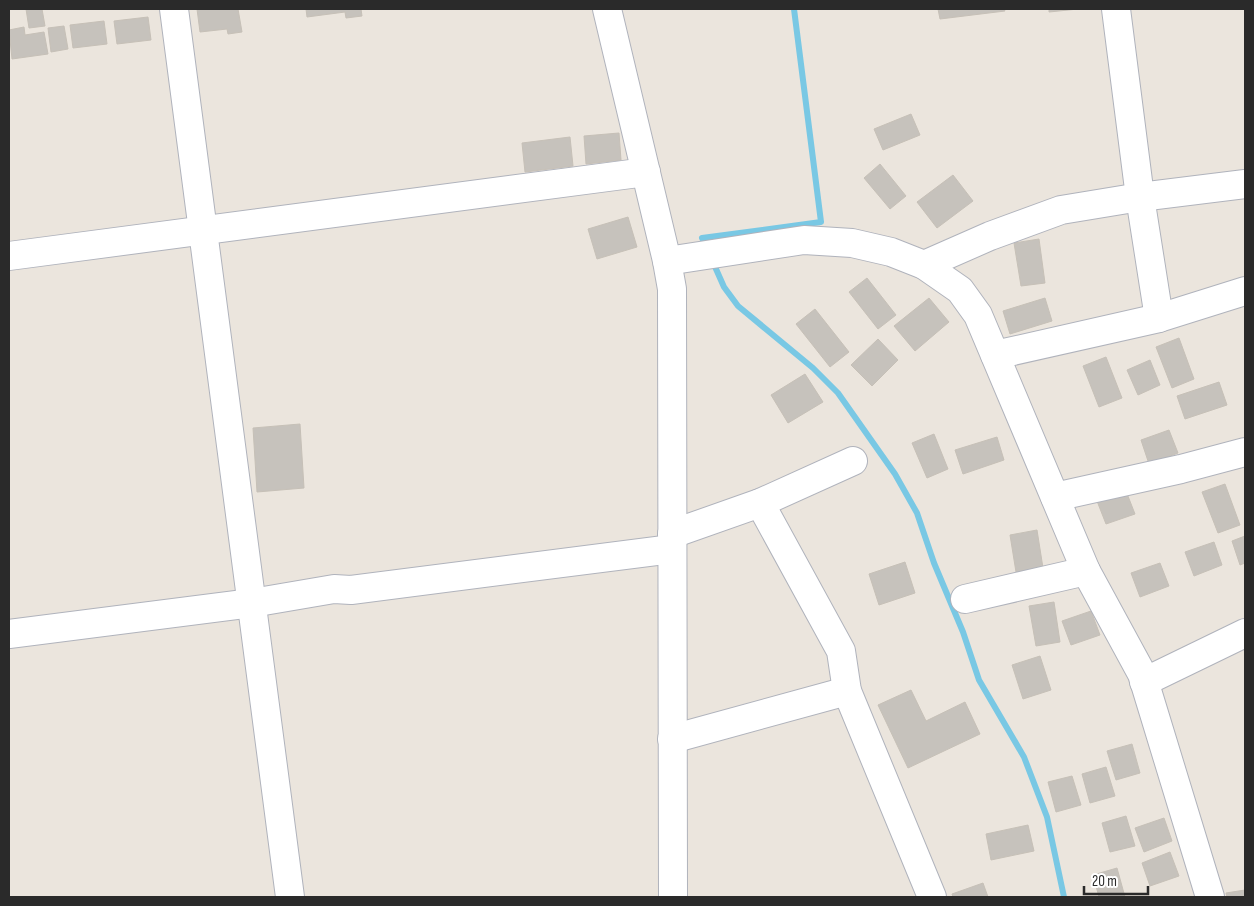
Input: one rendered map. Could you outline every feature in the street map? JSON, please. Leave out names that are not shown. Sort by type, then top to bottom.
[{"type":"street","points":[[174,9],[290,897]]},
{"type":"street","points":[[607,9],[672,289],[673,897]]},
{"type":"street","points":[[1116,9],[1140,197],[1159,318]]},
{"type":"street","points":[[9,256],[646,172]]},
{"type":"street","points":[[924,265],[990,236],[1061,210],[1140,197],[1245,184]]},
{"type":"street","points":[[667,261],[804,240],[852,243],[891,252],[924,265],[960,290],[978,315],[1086,571],[1142,674],[1210,897]]},
{"type":"street","points":[[995,355],[1159,318],[1245,291]]},
{"type":"street","points":[[1055,497],[1245,452]]},
{"type":"street","points":[[9,634],[252,603],[334,589],[351,590],[672,541],[853,460]]},
{"type":"street","points":[[760,503],[841,651],[848,692],[932,897]]},
{"type":"street","points":[[965,599],[1086,571]]},
{"type":"street","points":[[1144,682],[1245,633]]},
{"type":"street","points":[[672,739],[848,692]]},
{"type":"building","points":[[26,9],[42,9],[45,26],[29,28]]},
{"type":"building","points":[[197,9],[238,9],[242,32],[228,34],[227,29],[200,32]]},
{"type":"building","points":[[306,9],[361,9],[362,16],[346,18],[345,12],[307,17]]},
{"type":"building","points":[[938,9],[1004,9],[1005,11],[940,19]]},
{"type":"building","points":[[1049,9],[1078,9],[1049,12]]},
{"type":"building","points":[[148,17],[151,40],[117,44],[114,21]]},
{"type":"building","points":[[104,21],[107,44],[73,48],[70,25]]},
{"type":"building","points":[[64,26],[68,49],[51,52],[48,28]]},
{"type":"building","points":[[24,27],[25,35],[44,32],[48,54],[12,59],[9,30]]},
{"type":"building","points":[[911,114],[920,135],[883,150],[874,129]]},
{"type":"building","points":[[619,133],[621,160],[586,164],[584,136]]},
{"type":"building","points":[[570,137],[573,166],[525,172],[522,143]]},
{"type":"building","points":[[880,164],[906,196],[890,209],[864,178]]},
{"type":"building","points":[[953,175],[973,201],[937,228],[917,202]]},
{"type":"building","points":[[628,217],[637,247],[597,259],[588,229]]},
{"type":"building","points":[[1039,239],[1045,283],[1021,286],[1014,243]]},
{"type":"building","points":[[867,278],[896,315],[878,329],[849,292]]},
{"type":"building","points":[[929,298],[949,322],[915,351],[894,326]]},
{"type":"building","points":[[1045,298],[1052,321],[1010,334],[1003,311]]},
{"type":"building","points":[[815,309],[849,352],[830,367],[796,324]]},
{"type":"building","points":[[1179,338],[1194,379],[1172,388],[1156,347]]},
{"type":"building","points":[[878,339],[898,360],[872,386],[851,365]]},
{"type":"building","points":[[1106,357],[1122,398],[1099,407],[1083,366]]},
{"type":"building","points":[[1150,360],[1160,385],[1138,395],[1127,370]]},
{"type":"building","points":[[805,374],[823,402],[788,423],[771,395]]},
{"type":"building","points":[[1219,382],[1227,405],[1185,419],[1177,396]]},
{"type":"building","points":[[300,424],[304,488],[257,492],[253,428]]},
{"type":"building","points":[[1169,430],[1178,453],[1149,464],[1141,440]]},
{"type":"building","points":[[934,434],[948,469],[927,478],[912,443]]},
{"type":"building","points":[[997,437],[1004,460],[963,474],[955,450]]},
{"type":"building","points":[[1225,484],[1240,525],[1218,533],[1202,492]]},
{"type":"building","points":[[1126,491],[1135,514],[1106,524],[1097,501]]},
{"type":"building","points":[[1037,530],[1043,568],[1016,572],[1010,535]]},
{"type":"building","points":[[1245,536],[1245,563],[1240,565],[1232,541]]},
{"type":"building","points":[[1214,542],[1222,565],[1194,576],[1185,552]]},
{"type":"building","points":[[905,562],[915,593],[879,605],[869,574]]},
{"type":"building","points":[[1160,563],[1169,586],[1140,597],[1131,573]]},
{"type":"building","points":[[1054,602],[1060,642],[1036,646],[1029,606]]},
{"type":"building","points":[[1091,611],[1100,635],[1071,645],[1062,621]]},
{"type":"building","points":[[1040,656],[1051,690],[1023,699],[1012,665]]},
{"type":"building","points":[[911,690],[926,721],[965,702],[980,734],[908,768],[878,705]]},
{"type":"building","points":[[1132,744],[1140,773],[1116,780],[1107,751]]},
{"type":"building","points":[[1106,767],[1115,796],[1090,803],[1082,774]]},
{"type":"building","points":[[1072,776],[1081,805],[1056,812],[1048,782]]},
{"type":"building","points":[[1126,816],[1135,846],[1110,852],[1102,823]]},
{"type":"building","points":[[1164,818],[1172,841],[1144,852],[1135,828]]},
{"type":"building","points":[[1028,825],[1034,851],[991,860],[986,834]]},
{"type":"building","points":[[1170,852],[1179,876],[1150,886],[1142,863]]},
{"type":"building","points":[[1117,868],[1125,897],[1099,897],[1093,875]]},
{"type":"building","points":[[983,883],[988,897],[953,897],[952,894]]},
{"type":"building","points":[[1245,890],[1245,897],[1227,897],[1226,893]]},
{"type":"waterway","points":[[707,248],[702,238],[821,222],[794,9]]},
{"type":"waterway","points":[[712,260],[724,287],[738,306],[813,368],[838,393],[895,474],[917,513],[934,563],[963,632],[979,680],[1024,757],[1047,817],[1064,897]]}]
